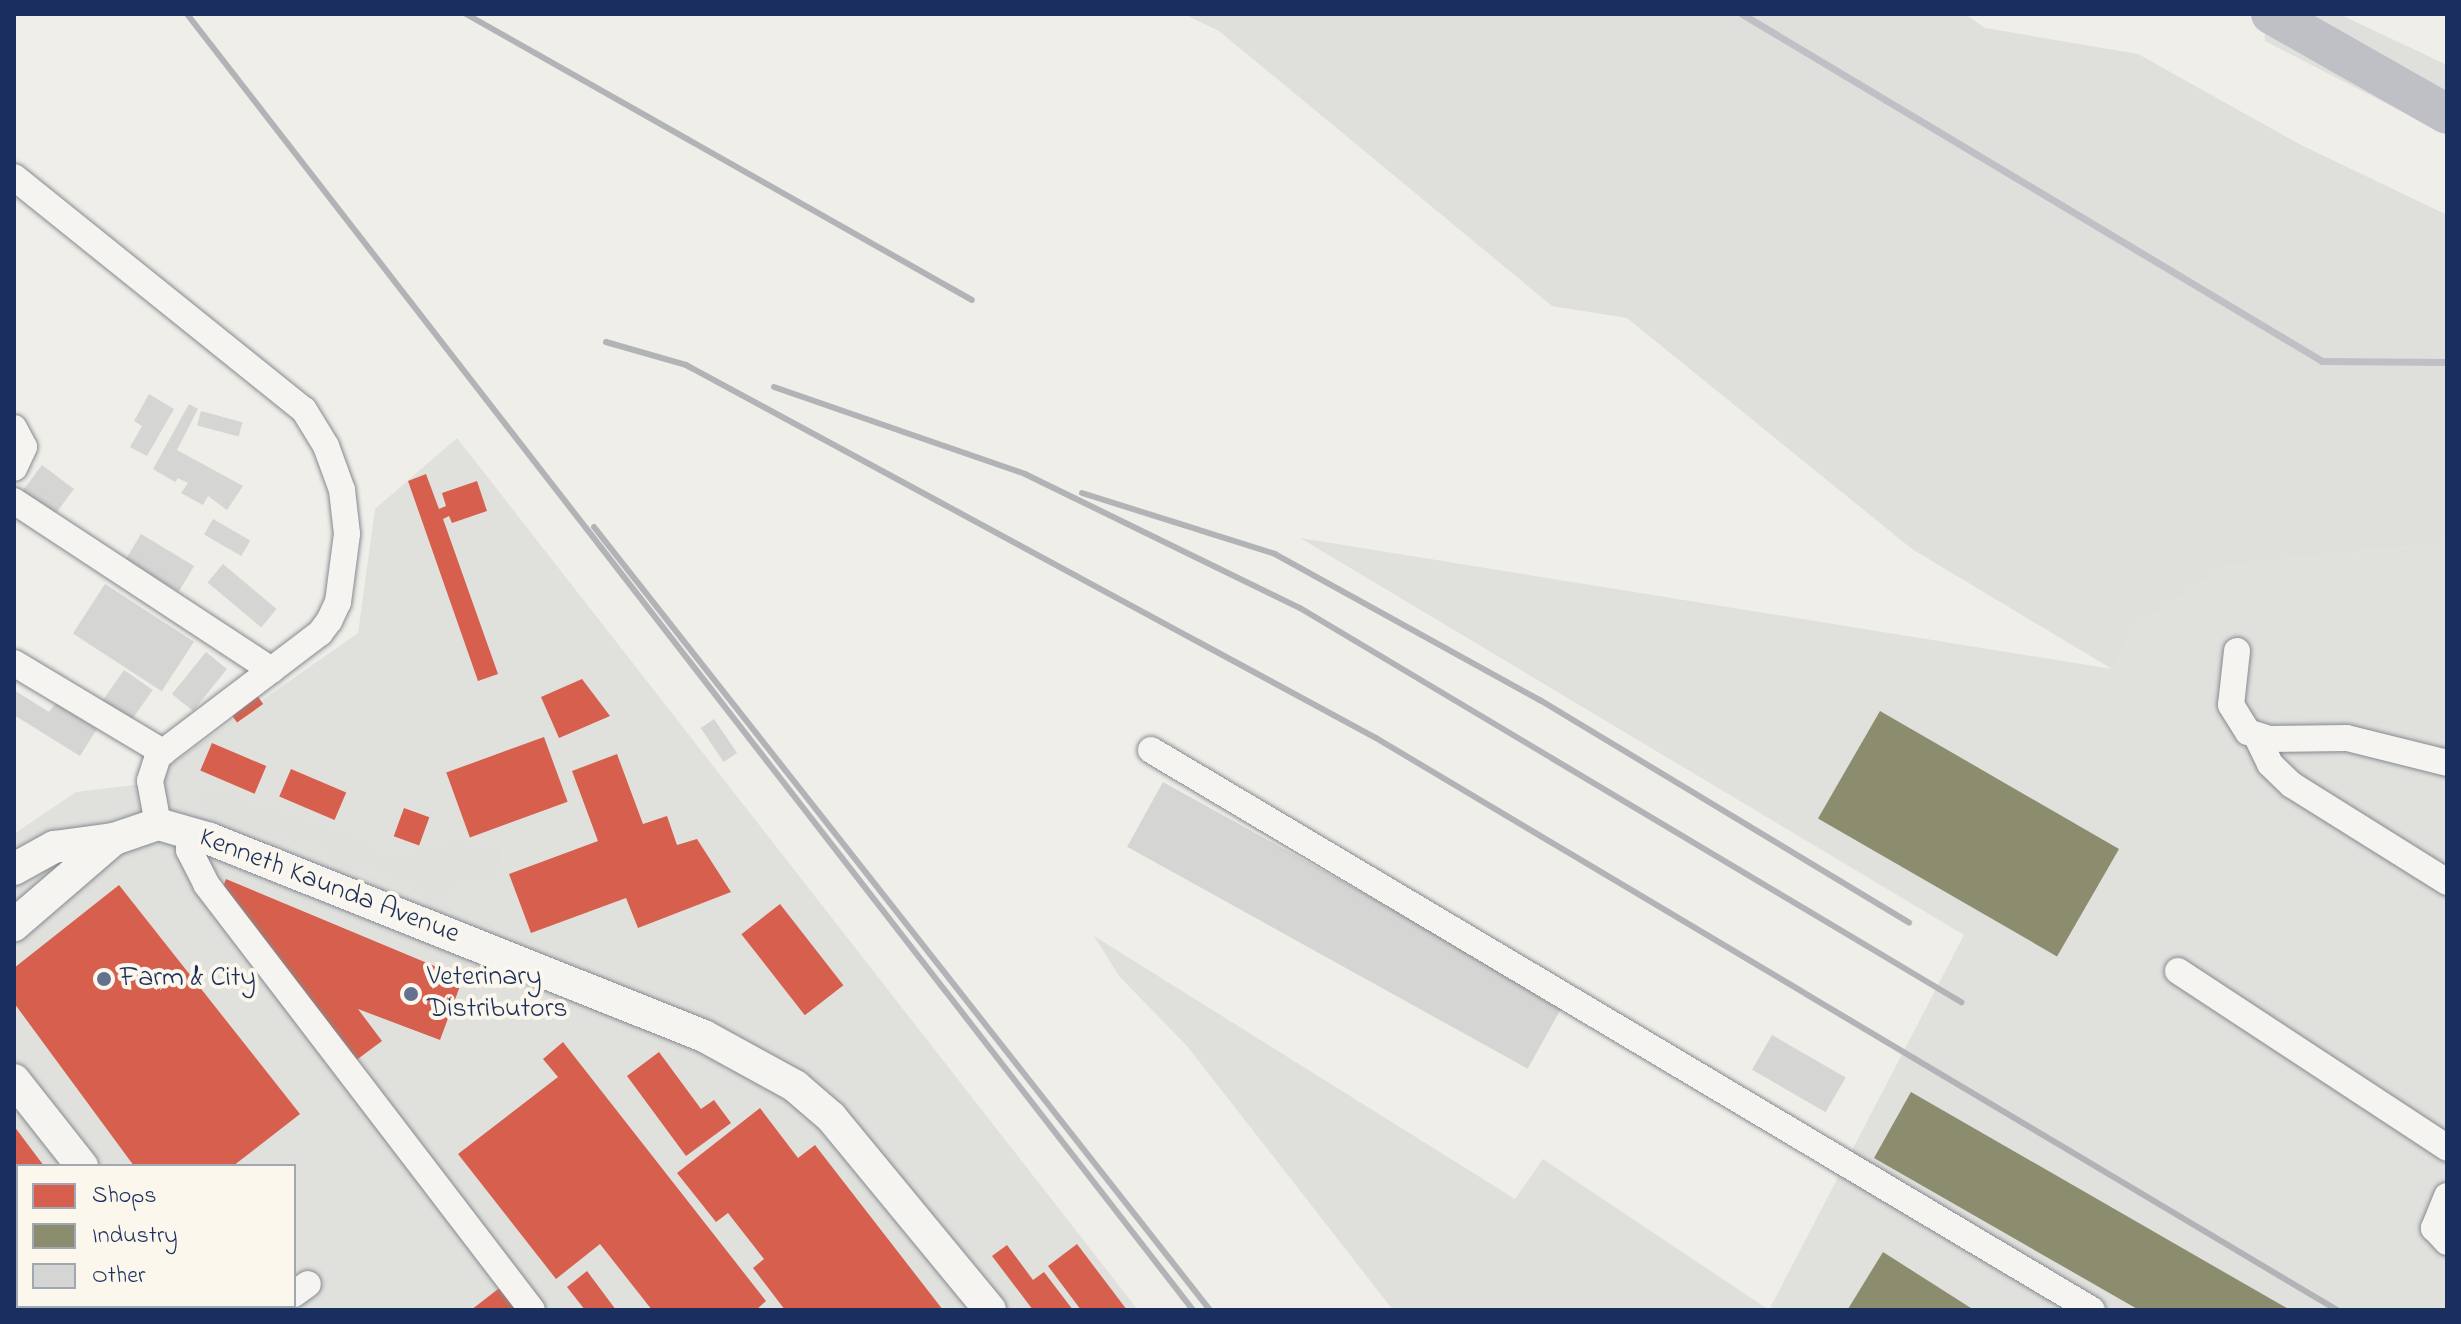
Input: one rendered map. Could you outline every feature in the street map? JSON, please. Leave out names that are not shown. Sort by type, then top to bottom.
[{"type":"main road","name":"Kenneth Kaunda Avenue","points":[[158,824],[189,833],[623,1002],[750,1059],[795,1086],[831,1117],[990,1310]]},
{"type":"main road","points":[[14,869],[54,847],[114,839],[158,824]]},
{"type":"main road","points":[[14,925],[114,839]]},
{"type":"main road","points":[[14,1080],[80,1164]]},
{"type":"lane","points":[[14,177],[315,424],[342,490],[347,534],[341,587],[320,633],[163,752],[150,781],[158,824]]},
{"type":"lane","points":[[14,428],[24,447],[14,468]]},
{"type":"lane","points":[[14,501],[271,670]]},
{"type":"lane","points":[[2237,651],[2231,705],[2257,737],[2270,764],[2292,785],[2447,882]]},
{"type":"lane","points":[[14,663],[163,752]]},
{"type":"lane","points":[[2257,737],[2347,738],[2447,763]]},
{"type":"lane","points":[[1151,750],[2092,1310]]},
{"type":"lane","points":[[189,833],[189,850],[206,884],[532,1310]]},
{"type":"lane","points":[[2178,971],[2447,1148]]},
{"type":"lane","points":[[2447,1196],[2434,1228],[2447,1242]]},
{"type":"shaded area","points":[[1184,14],[1965,14],[1985,28],[2138,54],[2299,144],[2447,215],[2447,543],[2226,566],[2139,624],[2112,669],[1912,549],[1627,318],[1552,306],[1219,31]]},
{"type":"shaded area","points":[[2264,14],[2339,14],[2447,65],[2447,135],[2265,41]]},
{"type":"shaded area","points":[[457,438],[1138,1310],[14,1310],[14,834],[76,792],[143,784],[358,633],[375,509]]},
{"type":"shaded area","points":[[1300,538],[2112,669],[2139,624],[2226,566],[2447,543],[2447,1310],[1769,1310],[1964,935]]},
{"type":"shaded area","points":[[232,785],[252,807],[271,806],[362,837],[390,855],[464,836],[471,846],[498,846],[505,888],[471,880],[429,906],[415,888],[375,871],[345,871],[311,844],[220,825],[193,803],[203,786]]},
{"type":"shaded area","points":[[1094,936],[1515,1199],[1543,1159],[1769,1310],[1393,1310],[1187,1046],[1119,976]]},
{"type":"building: Shops","points":[[426,474],[439,509],[446,506],[442,493],[477,481],[487,511],[452,523],[449,516],[443,519],[498,674],[478,681],[408,481]]},
{"type":"building: Shops","points":[[582,679],[610,716],[559,738],[541,697]]},
{"type":"building: Shops","points":[[254,691],[263,704],[237,722],[228,709]]},
{"type":"building: Shops","points":[[544,737],[568,802],[470,837],[446,773]]},
{"type":"building: Shops","points":[[212,743],[266,766],[255,794],[200,771]]},
{"type":"building: Shops","points":[[617,754],[643,824],[667,816],[677,845],[697,839],[731,892],[638,928],[626,898],[531,933],[509,874],[598,841],[572,771]]},
{"type":"building: Shops","points":[[291,769],[346,792],[335,820],[279,797]]},
{"type":"building: Shops","points":[[404,808],[429,817],[419,845],[394,836]]},
{"type":"building: Shops","points":[[226,879],[463,978],[440,1040],[358,1009],[382,1041],[351,1064],[219,897]]},
{"type":"building: Shops","points":[[119,885],[300,1114],[236,1164],[133,1164],[14,1003],[14,968]]},
{"type":"building: Shops","points":[[780,904],[843,985],[805,1015],[741,934]]},
{"type":"building: Shops","points":[[563,1042],[766,1301],[756,1310],[652,1310],[600,1244],[556,1279],[458,1154],[558,1077],[543,1059]]},
{"type":"building: Shops","points":[[659,1052],[701,1109],[714,1100],[731,1123],[686,1156],[627,1076]]},
{"type":"building: Shops","points":[[760,1108],[798,1158],[815,1145],[943,1310],[785,1310],[753,1268],[764,1259],[728,1213],[716,1222],[677,1173]]},
{"type":"building: Shops","points":[[14,1126],[42,1164],[16,1164],[14,1249]]},
{"type":"building: Shops","points":[[1077,1244],[1127,1310],[1081,1310],[1048,1266]]},
{"type":"building: Shops","points":[[1007,1245],[1033,1280],[1044,1272],[1073,1310],[1033,1310],[992,1256]]},
{"type":"building: Shops","points":[[587,1271],[616,1310],[585,1310],[567,1287]]},
{"type":"building: Shops","points":[[502,1286],[520,1310],[471,1310]]},
{"type":"building: Shops","points":[[68,1308],[156,1308],[156,1310]]},
{"type":"building: Industry","points":[[1880,711],[2119,849],[2057,956],[1818,818]]},
{"type":"building: Industry","points":[[1911,1092],[2290,1310],[2139,1310],[1874,1158]]},
{"type":"building: Industry","points":[[1883,1252],[1974,1310],[1848,1309]]},
{"type":"building: Other","points":[[149,394],[174,409],[147,456],[130,447],[142,426],[134,421]]},
{"type":"building: Other","points":[[189,404],[198,409],[177,450],[243,486],[227,510],[208,496],[203,505],[181,493],[188,483],[178,478],[175,482],[153,469]]},
{"type":"building: Other","points":[[201,411],[243,422],[239,437],[197,425]]},
{"type":"building: Other","points":[[42,465],[74,489],[52,519],[20,495]]},
{"type":"building: Other","points":[[213,519],[250,540],[241,556],[204,535]]},
{"type":"building: Other","points":[[141,534],[194,566],[179,592],[126,560]]},
{"type":"building: Other","points":[[223,564],[277,609],[261,627],[208,582]]},
{"type":"building: Other","points":[[105,584],[194,642],[162,691],[73,633]]},
{"type":"building: Other","points":[[206,652],[227,669],[193,711],[172,694]]},
{"type":"building: Other","points":[[124,670],[153,690],[128,725],[99,705]]},
{"type":"building: Other","points":[[14,690],[49,712],[56,703],[97,729],[80,756],[14,715]]},
{"type":"building: Other","points":[[714,719],[737,753],[724,762],[701,728]]},
{"type":"building: Other","points":[[1163,782],[1564,1004],[1528,1069],[1127,847]]},
{"type":"building: Other","points":[[1772,1035],[1846,1078],[1826,1112],[1752,1070]]},
{"type":"waterway","points":[[1742,14],[2322,361],[2447,362]]},
{"type":"waterway","points":[[2271,14],[2447,114]]},
{"type":"railway","points":[[187,14],[1193,1310]]},
{"type":"railway","points":[[466,14],[972,300]]},
{"type":"railway","points":[[606,342],[686,365],[1376,738],[2337,1310]]},
{"type":"railway","points":[[774,387],[1025,474],[1300,608],[1961,1002]]},
{"type":"railway","points":[[1082,493],[1275,554],[1540,700],[1909,923]]},
{"type":"railway","points":[[594,527],[1210,1310]]},
{"type":"place","name":"Farm & City","points":[[104,979]]},
{"type":"place","name":"Veterinary Distributors","points":[[411,994]]}]
